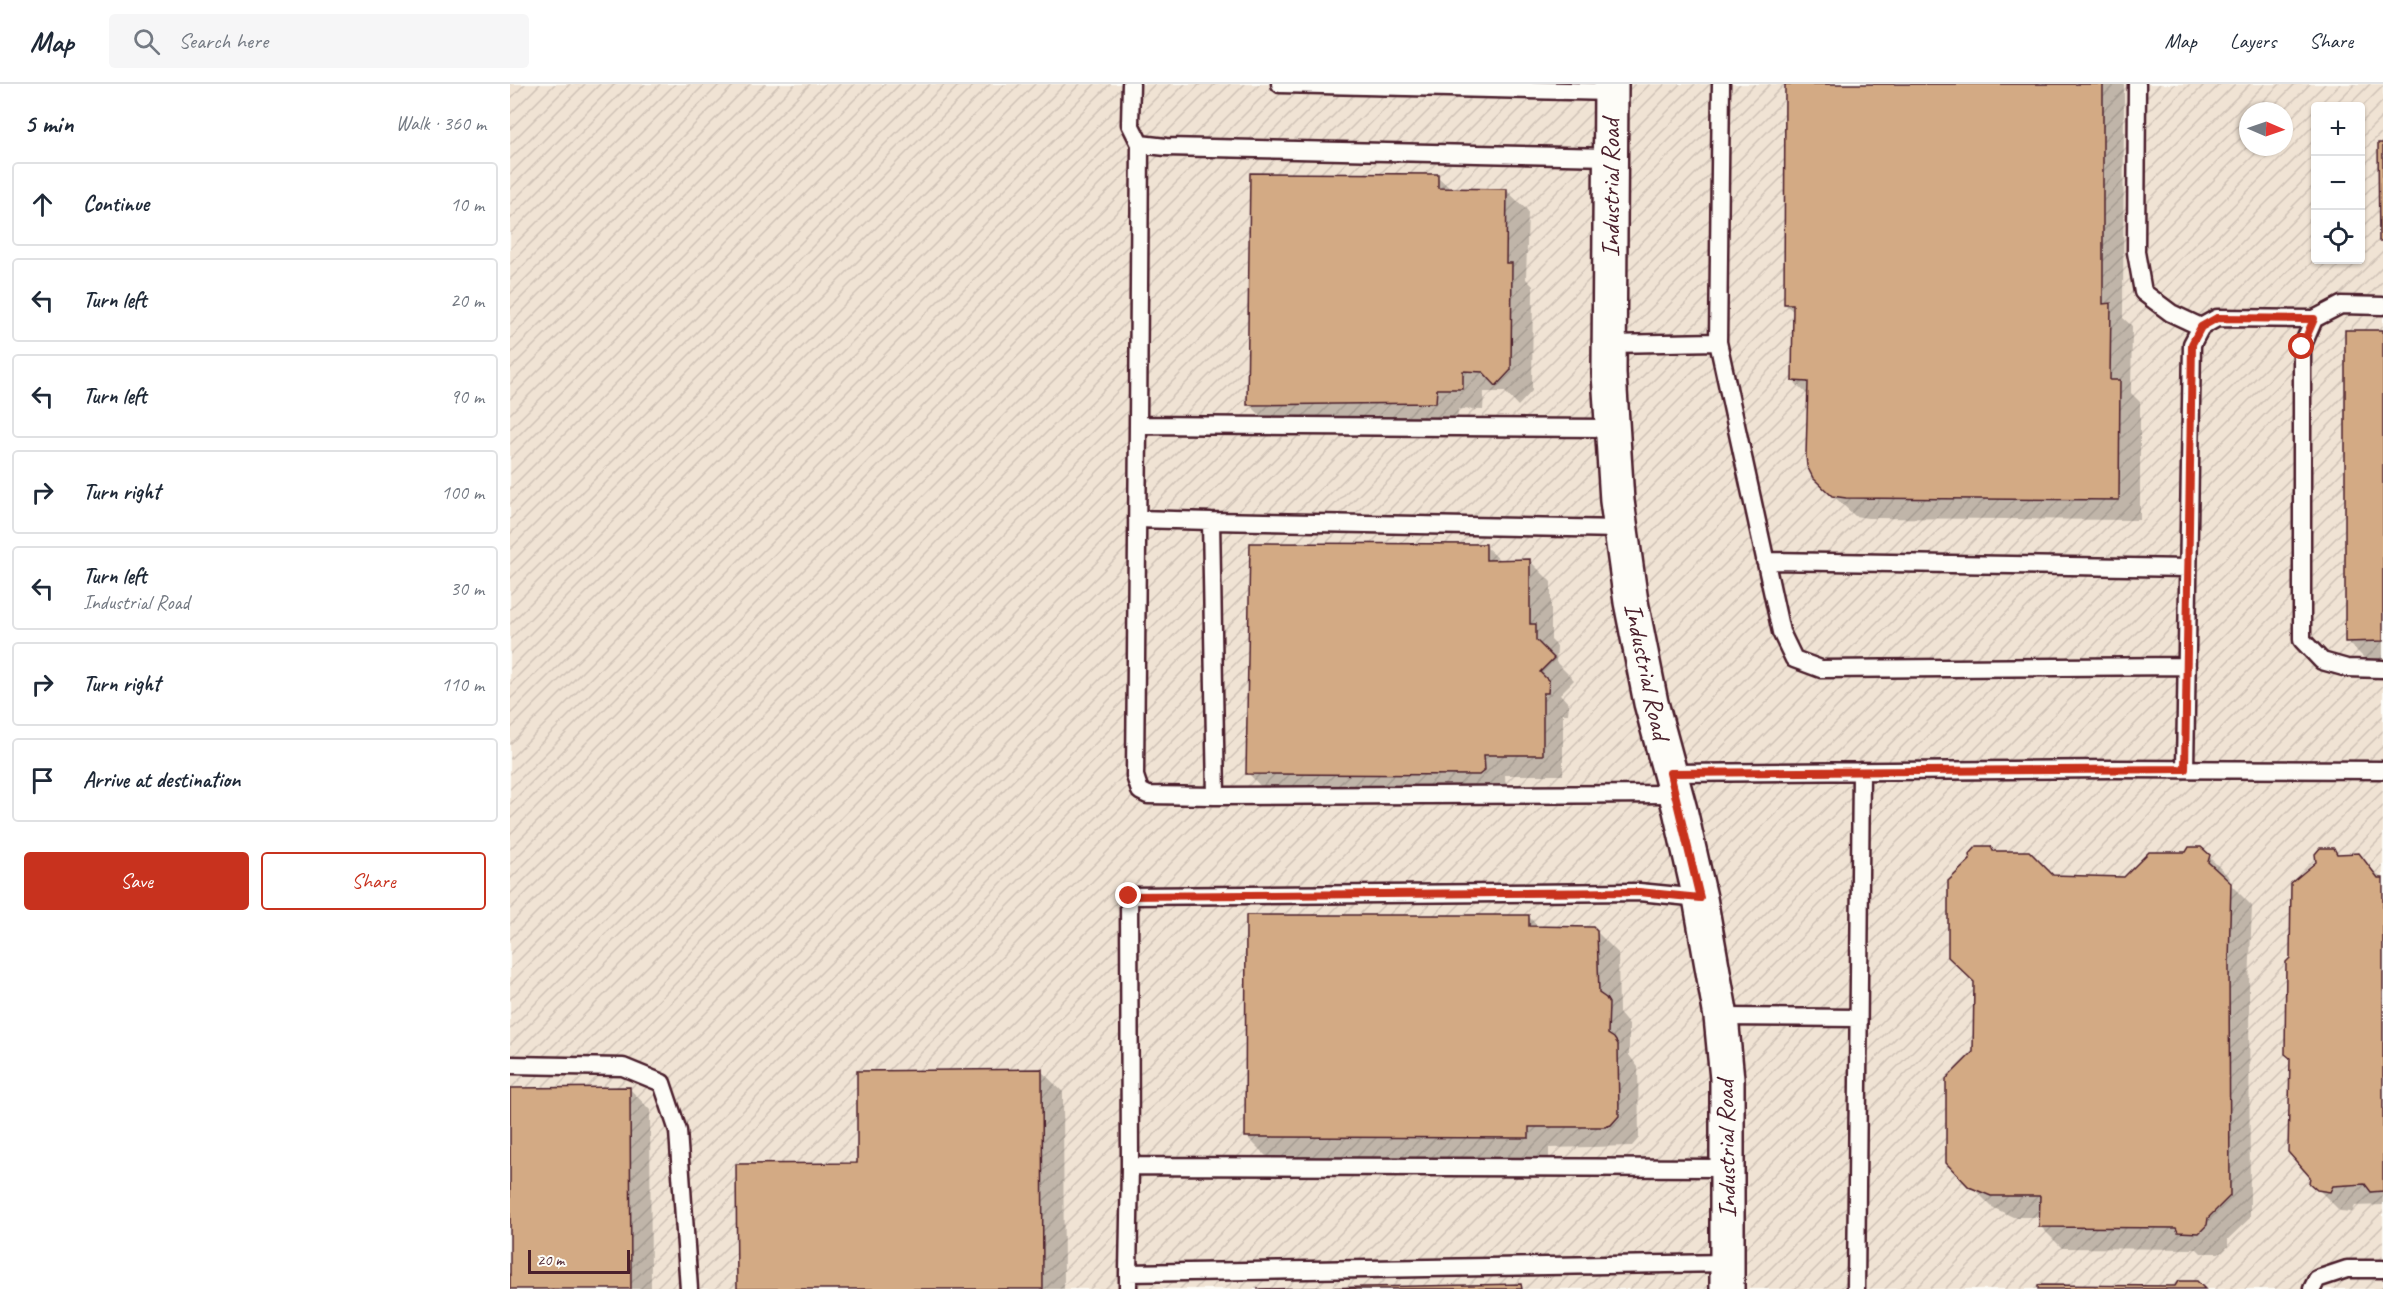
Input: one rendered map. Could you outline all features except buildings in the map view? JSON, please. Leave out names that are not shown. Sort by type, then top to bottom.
[{"type":"street","name":"Industrial Road","points":[[1611,88],[1609,344],[1612,428],[1621,529],[1631,602],[1651,703],[1700,898],[1721,1017],[1727,1079],[1727,1276]]},
{"type":"lane","points":[[1131,84],[1130,124],[1140,144],[1135,776],[1140,791],[1148,795],[1216,796],[1672,783],[1861,771],[2383,770]]},
{"type":"lane","points":[[1280,84],[1611,88]]},
{"type":"lane","points":[[1721,84],[1718,342],[1781,632],[1794,659],[1821,669],[2187,666]]},
{"type":"lane","points":[[2137,84],[2136,252],[2143,292],[2171,313],[2201,327]]},
{"type":"lane","points":[[1140,144],[1166,147],[1610,157]]},
{"type":"lane","points":[[2185,769],[2192,344],[2201,327],[2217,318],[2314,319],[2341,305],[2383,306]]},
{"type":"lane","points":[[2314,319],[2302,347],[2302,640],[2322,661],[2347,668],[2383,669]]},
{"type":"lane","points":[[1609,344],[1718,342]]},
{"type":"lane","points":[[1138,425],[1612,428]]},
{"type":"lane","points":[[1137,519],[1621,529]]},
{"type":"lane","points":[[1211,521],[1216,796]]},
{"type":"lane","points":[[1765,561],[2188,568]]},
{"type":"lane","points":[[1856,1289],[1861,771]]},
{"type":"lane","points":[[1700,898],[1639,892],[1129,896],[1128,1281],[1727,1276]]},
{"type":"lane","points":[[1721,1017],[1858,1018]]},
{"type":"lane","points":[[510,1065],[622,1067],[662,1083],[678,1131],[689,1289]]},
{"type":"lane","points":[[1130,1166],[1727,1168]]},
{"type":"lane","points":[[2312,1289],[2317,1279],[2348,1269],[2383,1269]]},
{"type":"shaded area","points":[[510,84],[2383,84],[2383,1289],[510,1289]]},
{"type":"route","points":[[1129,896],[1639,892],[1700,898],[1670,773],[2185,769],[2192,344],[2201,327],[2217,318],[2314,319],[2302,347]]}]
